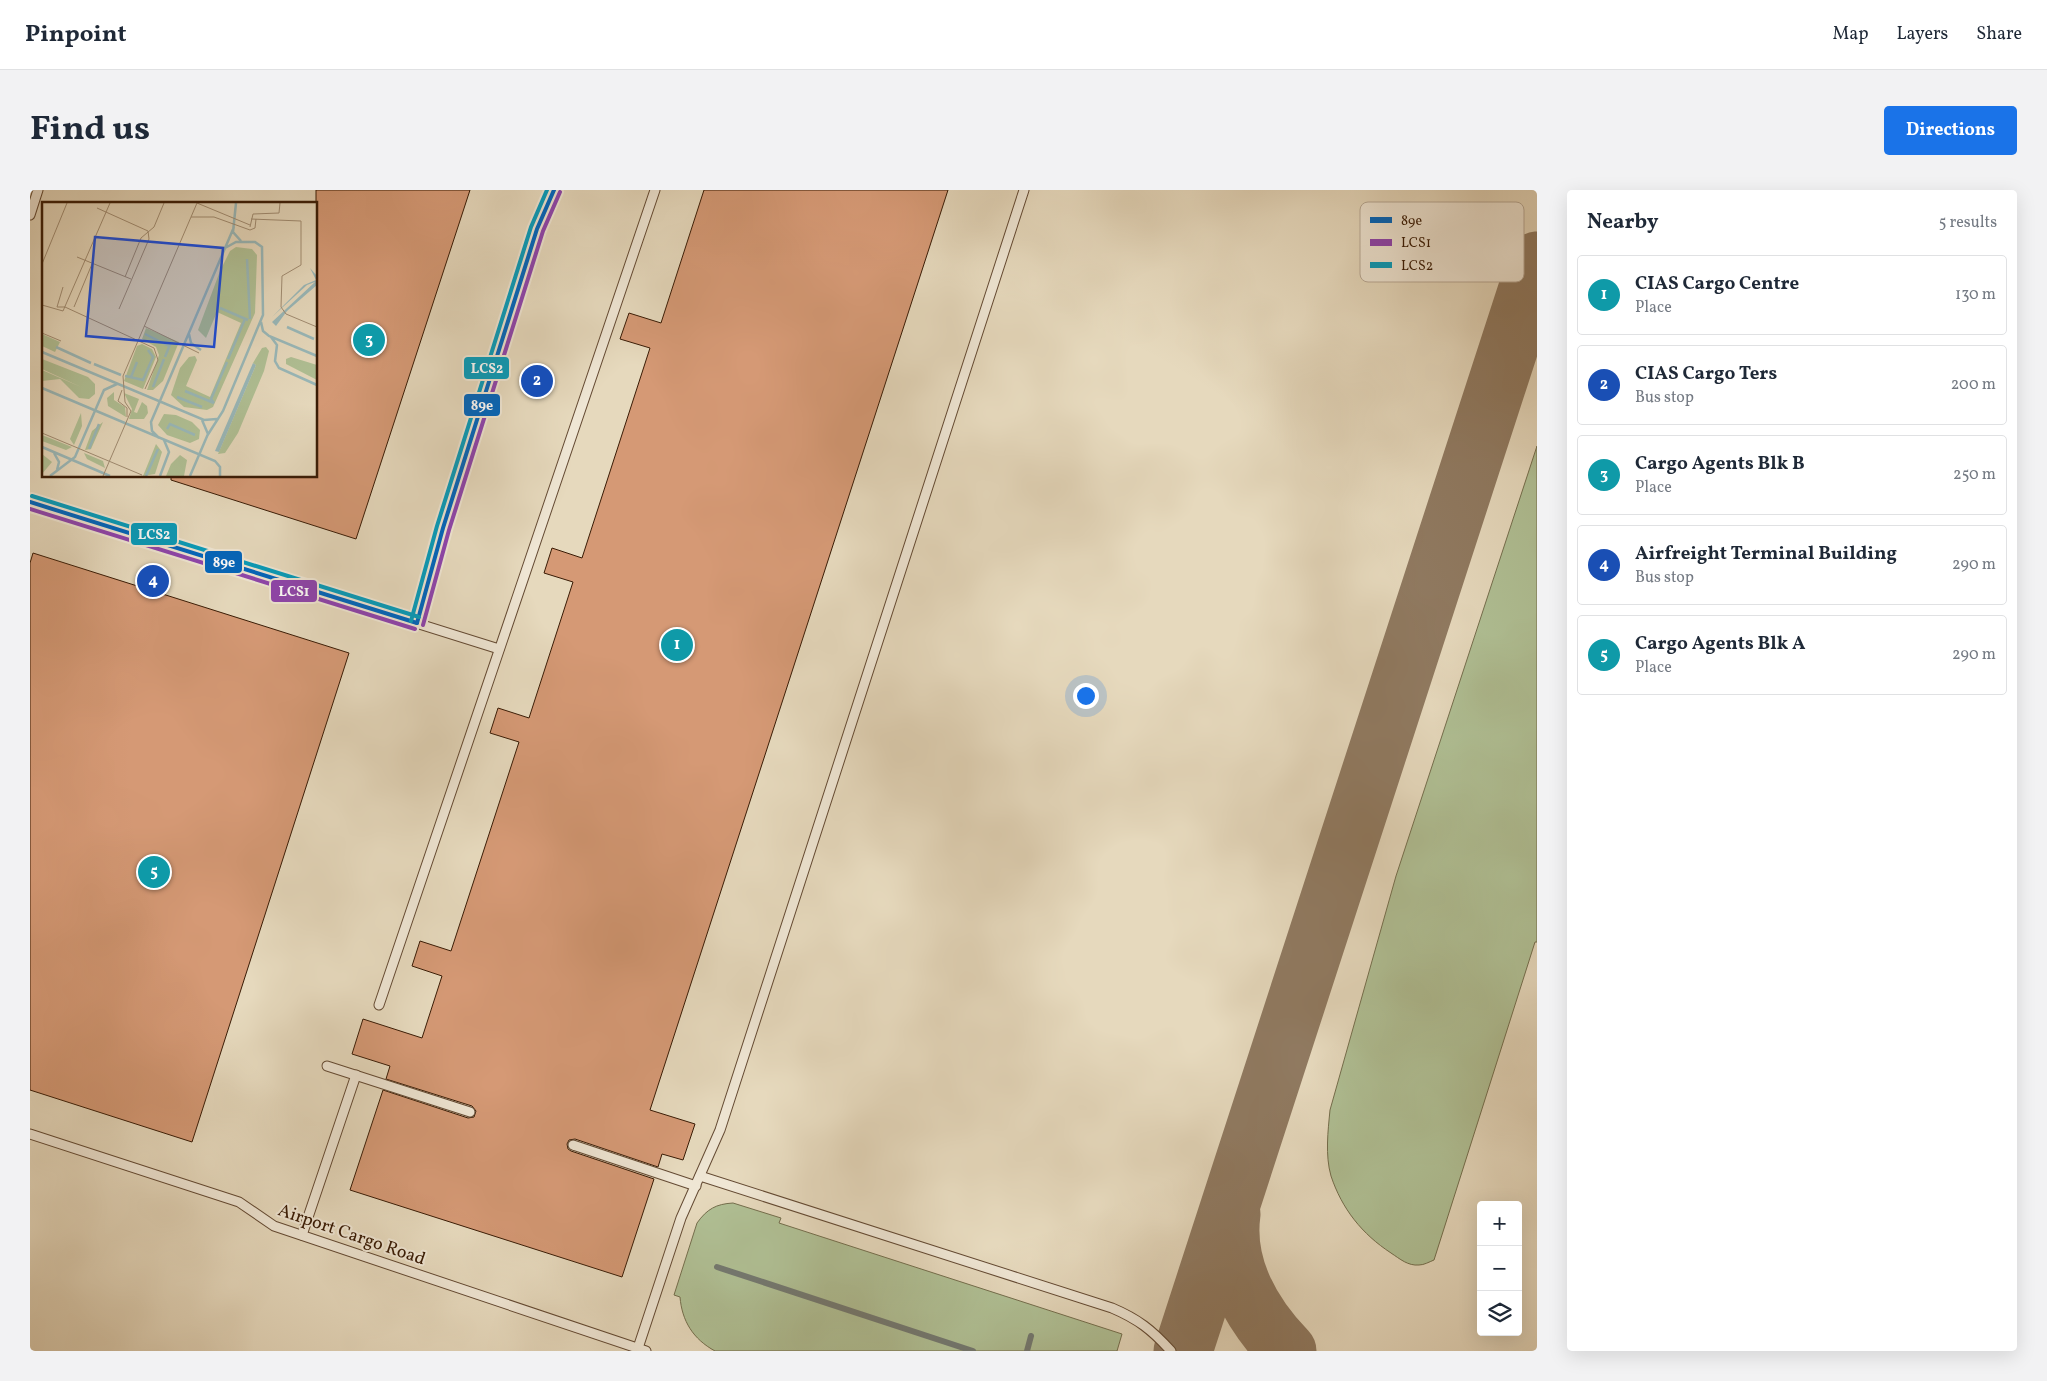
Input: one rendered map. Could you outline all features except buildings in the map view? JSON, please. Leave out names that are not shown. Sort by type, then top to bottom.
[{"type":"lane","points":[[30,215],[38,190]]},
{"type":"lane","points":[[417,624],[443,528],[537,229],[554,190]]},
{"type":"lane","points":[[379,1005],[655,190]]},
{"type":"lane","points":[[640,1350],[681,1218],[723,1120],[1024,190]]},
{"type":"lane","points":[[30,502],[499,649]]},
{"type":"lane","points":[[327,1066],[470,1112]]},
{"type":"lane","points":[[302,1236],[356,1075]]},
{"type":"lane","name":"Airport Cargo Road","points":[[30,1134],[240,1202],[274,1226],[640,1350]]},
{"type":"lane","points":[[573,1145],[696,1186]]},
{"type":"lane","points":[[700,1176],[1112,1308],[1133,1317],[1149,1327],[1171,1351]]},
{"type":"green space","points":[[1537,446],[1537,942],[1535,942],[1434,1260],[1415,1265],[1401,1260],[1371,1238],[1347,1210],[1329,1168],[1330,1110],[1396,876]]},
{"type":"green space","points":[[733,1203],[781,1218],[779,1223],[1122,1334],[1117,1351],[715,1351],[695,1335],[683,1314],[680,1297],[674,1295],[697,1223],[712,1208]]},
{"type":"waterway","points":[[717,1267],[973,1351]]},
{"type":"waterway","points":[[1027,1351],[1031,1336]]},
{"type":"taxiway","points":[[1183,1351],[1537,261]]},
{"type":"taxiway","points":[[1231,1214],[1230,1234],[1232,1253],[1243,1289],[1262,1322],[1287,1351]]},
{"type":"transit line","name":"LCS2","points":[[411,621],[437,526],[531,227],[547,190]]},
{"type":"transit line","name":"89e","points":[[417,623],[443,528],[537,229],[554,190]]},
{"type":"transit line","name":"LCS1","points":[[423,625],[449,530],[543,231],[560,192]]},
{"type":"transit line","name":"LCS2","points":[[32,496],[419,617]]},
{"type":"transit line","name":"89e","points":[[30,502],[417,623]]},
{"type":"transit line","name":"LCS1","points":[[30,509],[415,629]]},
{"type":"place","name":"Cargo Agents Blk B","points":[[369,340]]},
{"type":"place","name":"CIAS Cargo Ters","points":[[537,381]]},
{"type":"place","name":"Airfreight Terminal Building","points":[[153,581]]},
{"type":"place","name":"CIAS Cargo Centre","points":[[677,645]]},
{"type":"place","name":"Cargo Agents Blk A","points":[[154,872]]}]
